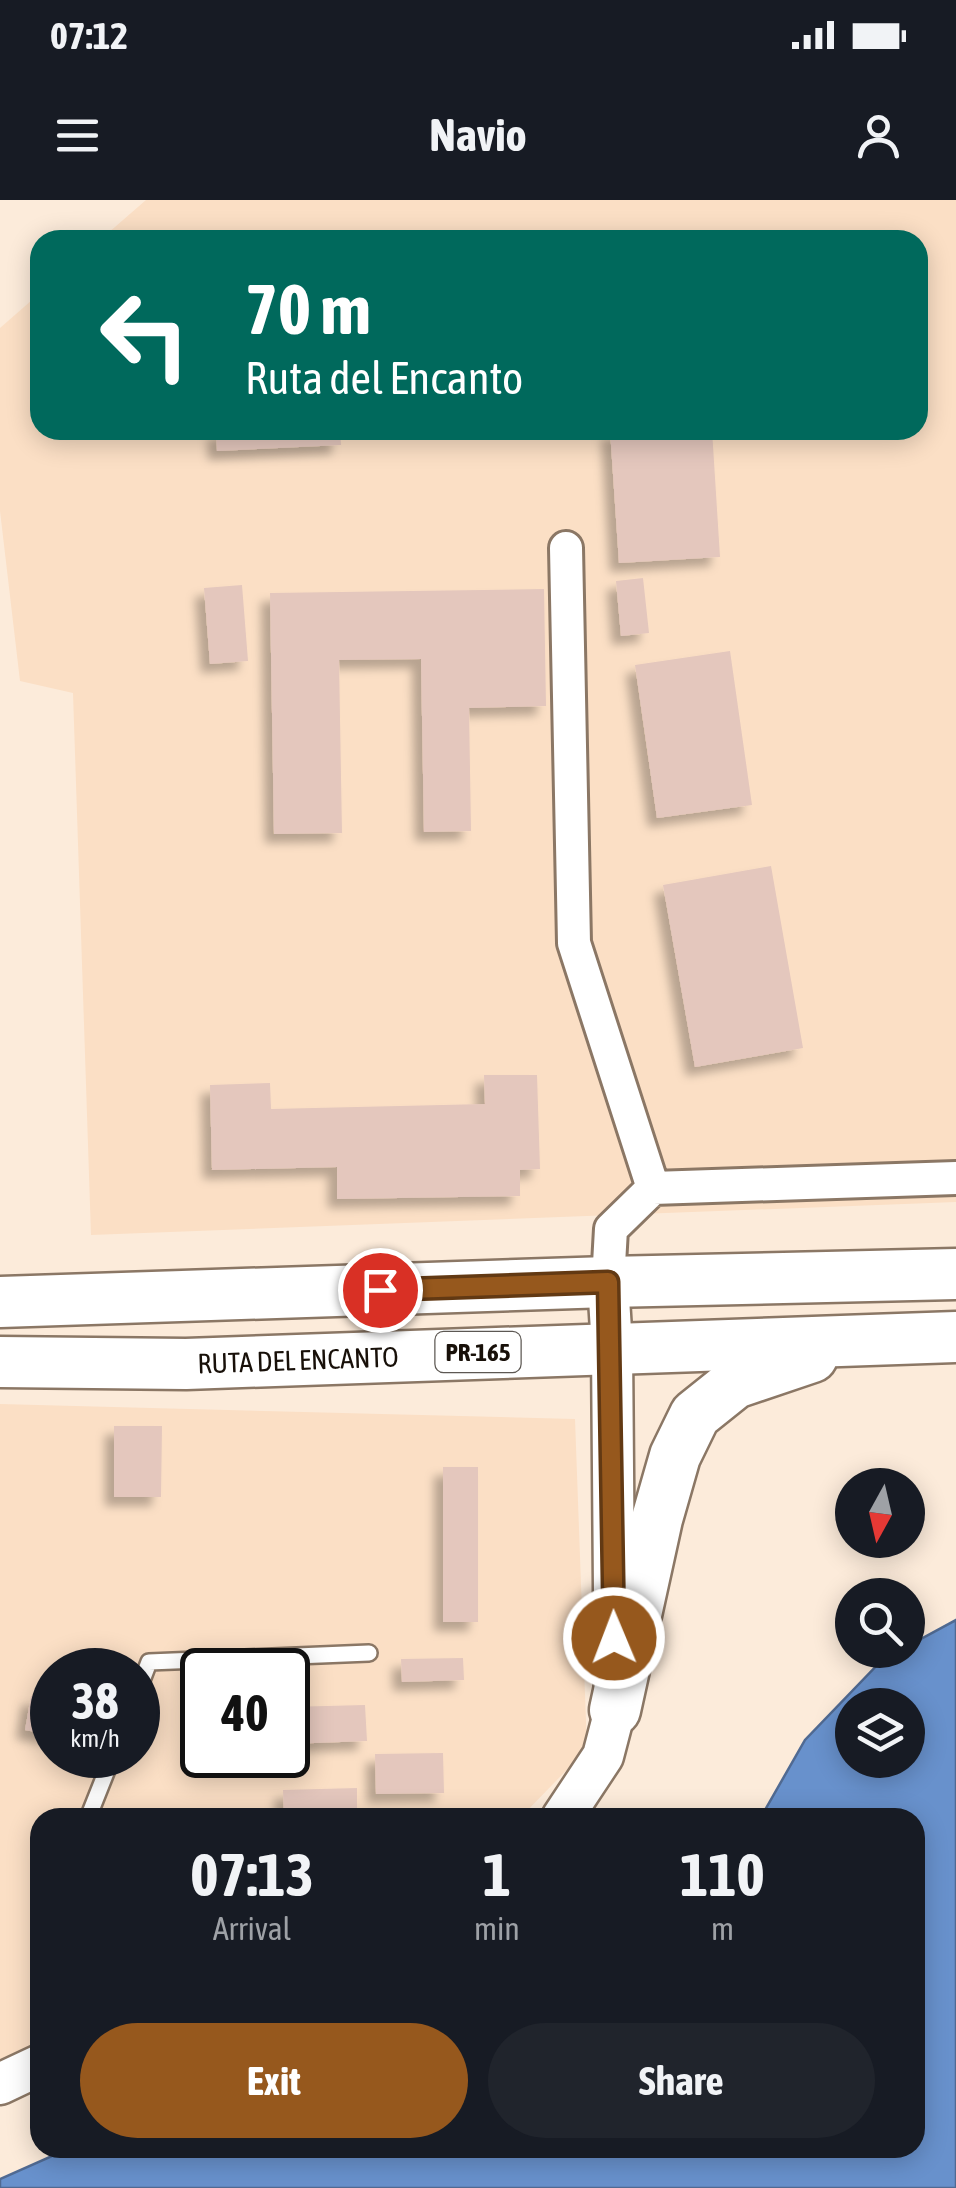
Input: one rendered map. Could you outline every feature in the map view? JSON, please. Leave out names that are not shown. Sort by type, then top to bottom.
[{"type":"main road","points":[[0,1302],[956,1274]]},
{"type":"main road","name":"RUTA DEL ENCANTO","points":[[0,1362],[186,1364],[956,1337]]},
{"type":"main road","points":[[615,1710],[657,1519],[675,1456],[695,1415],[735,1383],[870,1340]]},
{"type":"street","points":[[566,548],[574,944],[653,1188]]},
{"type":"street","points":[[569,1808],[603,1756],[615,1710],[608,1282],[611,1229],[653,1188],[956,1178]]},
{"type":"street","points":[[0,2084],[30,2070]]},
{"type":"lane","points":[[160,1661],[369,1652]]},
{"type":"lane","points":[[92,1808],[103,1778]]},
{"type":"shaded area","points":[[146,200],[956,200],[956,1202],[91,1235],[73,693],[20,681],[0,511],[0,328],[30,302],[30,440],[928,440],[928,230],[112,230]]},
{"type":"shaded area","points":[[0,1404],[575,1419],[587,1749],[530,1808],[30,1808],[30,2048],[0,2061]]},
{"type":"water","points":[[956,1620],[956,2188],[0,2188],[0,2179],[47,2158],[925,2158],[925,1808],[766,1808],[805,1740],[835,1709],[835,1778],[925,1778],[925,1688],[855,1688],[874,1668],[925,1668],[925,1637]]},
{"type":"building","points":[[216,440],[341,440],[341,445],[217,451]]},
{"type":"building","points":[[611,440],[713,440],[720,557],[619,563]]},
{"type":"building","points":[[643,578],[649,633],[621,636],[616,581]]},
{"type":"building","points":[[242,585],[248,661],[210,664],[204,588]]},
{"type":"building","points":[[544,589],[546,706],[469,708],[471,831],[424,832],[421,659],[339,660],[342,833],[274,834],[270,593]]},
{"type":"building","points":[[730,651],[752,805],[657,818],[635,665]]},
{"type":"building","points":[[771,866],[803,1048],[695,1067],[663,885]]},
{"type":"building","points":[[484,1075],[537,1075],[540,1169],[520,1170],[520,1196],[337,1199],[337,1167],[212,1170],[210,1085],[270,1083],[271,1109],[485,1104]]},
{"type":"building","points":[[114,1426],[162,1426],[161,1497],[114,1497]]},
{"type":"building","points":[[443,1467],[478,1467],[478,1622],[443,1622]]},
{"type":"building","points":[[463,1658],[464,1680],[402,1682],[401,1659]]},
{"type":"building","points":[[30,1702],[30,1731],[25,1730]]},
{"type":"building","points":[[365,1705],[367,1741],[310,1743],[310,1706]]},
{"type":"building","points":[[443,1753],[444,1793],[376,1794],[375,1754]]},
{"type":"building","points":[[357,1788],[357,1808],[284,1808],[283,1790]]},
{"type":"route","points":[[380,1290],[608,1282],[614,1638]]}]
